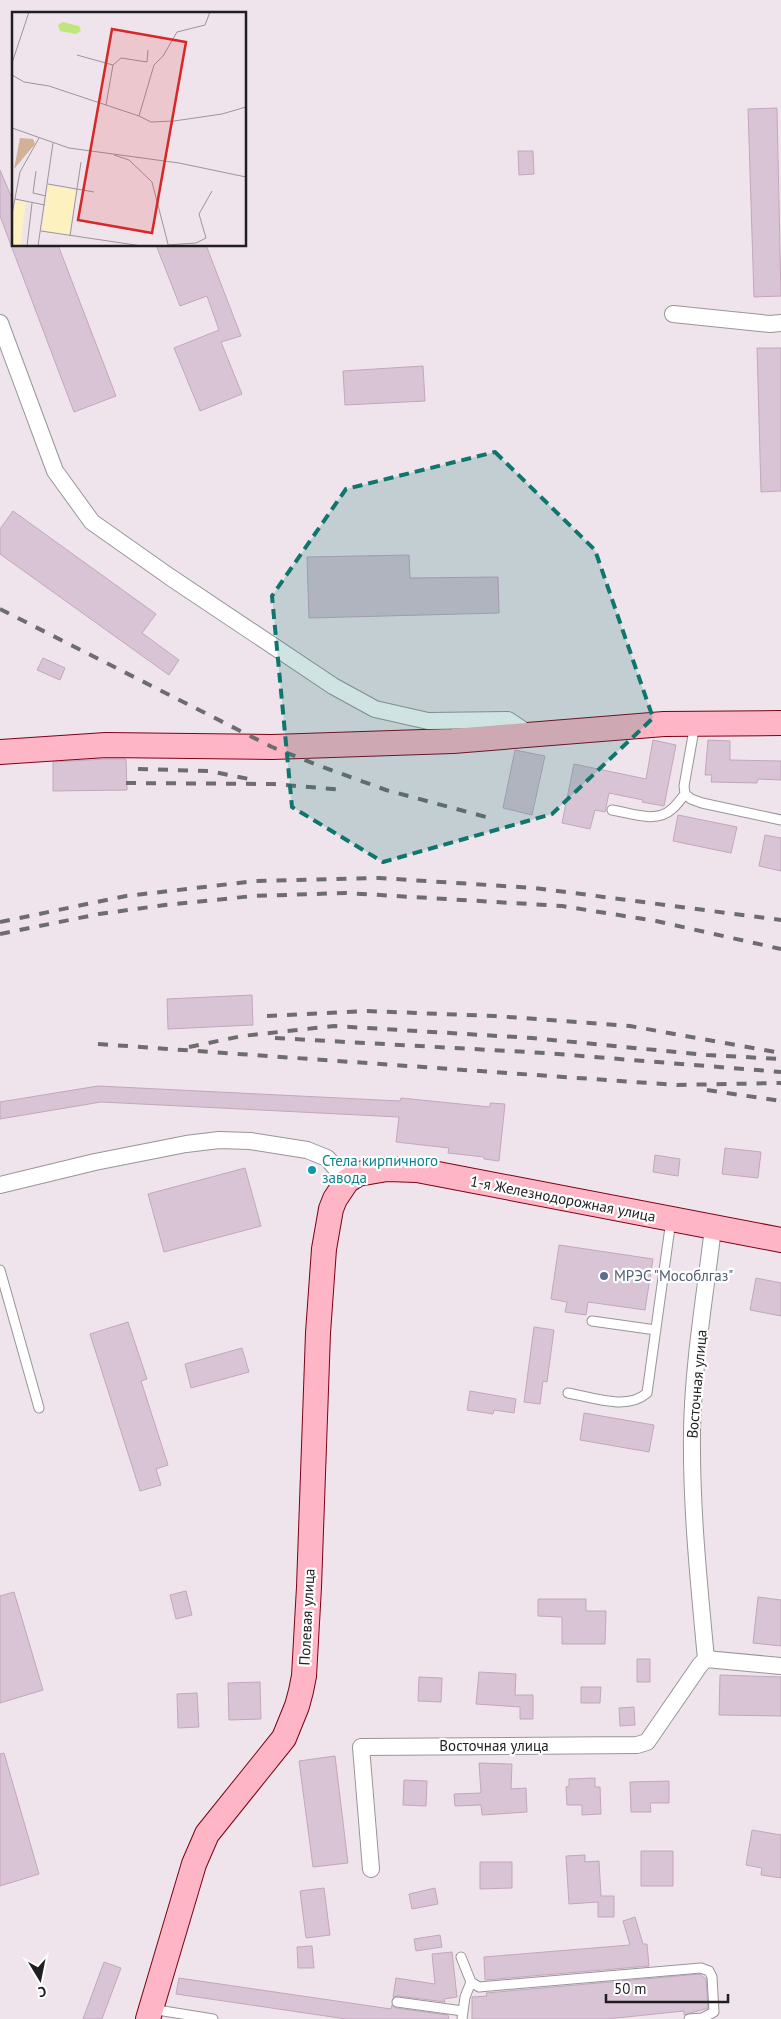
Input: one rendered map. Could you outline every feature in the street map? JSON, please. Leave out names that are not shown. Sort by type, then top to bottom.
[{"type":"main road","points":[[0,752],[106,745],[272,746],[443,741],[664,724],[781,723]]},
{"type":"main road","name":"1-я Железнодорожная улица","points":[[347,1181],[358,1174],[376,1170],[417,1170],[781,1240]]},
{"type":"main road","name":"Полевая улица","points":[[149,2014],[194,1864],[207,1834],[284,1738],[301,1691],[304,1676],[309,1587],[318,1333],[324,1249],[331,1209],[347,1181]]},
{"type":"street","points":[[674,314],[770,324],[781,323]]},
{"type":"street","points":[[0,323],[55,471],[92,522],[170,577],[333,686],[375,709],[428,721],[508,720],[530,734]]},
{"type":"street","points":[[0,1185],[168,1147],[219,1140],[250,1141],[307,1150],[327,1158],[347,1181]]},
{"type":"street","name":"Восточная улица","points":[[371,1869],[361,1747],[637,1745],[647,1742],[700,1665],[706,1660],[694,1516],[692,1434],[693,1400],[713,1228]]},
{"type":"street","points":[[706,1660],[781,1666]]},
{"type":"lane","points":[[695,724],[684,786],[685,794],[691,799],[702,802],[781,820]]},
{"type":"lane","points":[[612,810],[653,818],[672,810],[685,794]]},
{"type":"lane","points":[[568,1393],[622,1402],[641,1398],[647,1393],[671,1220]]},
{"type":"lane","points":[[0,1270],[39,1408]]},
{"type":"lane","points":[[592,1321],[656,1330]]},
{"type":"lane","points":[[461,1957],[471,1982],[479,1987],[701,1968],[708,1971],[712,1977],[714,2012],[702,2018],[689,2019]]},
{"type":"lane","points":[[397,2002],[462,2015],[465,1997],[471,1982]]},
{"type":"lane","points":[[149,2014],[213,2019]]},
{"type":"highlighted area","points":[[495,452],[595,550],[653,718],[552,814],[383,862],[292,807],[272,596],[346,489]]},
{"type":"building","points":[[777,108],[781,296],[754,297],[748,109]]},
{"type":"building","points":[[518,151],[533,151],[534,174],[519,175]]},
{"type":"building","points":[[0,170],[12,198],[12,246],[58,246],[116,396],[74,412],[0,216]]},
{"type":"building","points":[[156,246],[206,246],[241,336],[221,342],[242,394],[200,411],[174,348],[219,330],[207,296],[180,306]]},
{"type":"building","points":[[757,348],[781,348],[781,491],[761,492]]},
{"type":"building","points":[[423,366],[425,401],[345,405],[343,371]]},
{"type":"building","points":[[13,511],[156,614],[142,633],[179,660],[169,675],[0,554],[0,529]]},
{"type":"building","points":[[409,555],[410,578],[498,577],[499,613],[309,618],[307,557]]},
{"type":"building","points":[[43,658],[65,668],[60,680],[37,670]]},
{"type":"building","points":[[653,740],[676,745],[664,806],[609,793],[605,812],[595,810],[590,829],[562,823],[574,764],[646,779]]},
{"type":"building","points":[[708,740],[730,741],[730,760],[781,761],[781,780],[758,779],[757,783],[711,782],[712,775],[705,775]]},
{"type":"building","points":[[515,750],[545,756],[532,815],[503,808]]},
{"type":"building","points":[[126,759],[127,790],[53,791],[53,762]]},
{"type":"building","points":[[678,815],[737,827],[731,853],[673,841]]},
{"type":"building","points":[[765,835],[781,838],[781,871],[759,866]]},
{"type":"building","points":[[252,995],[253,1025],[168,1029],[167,999]]},
{"type":"building","points":[[98,1086],[400,1101],[401,1098],[490,1107],[490,1103],[505,1104],[499,1161],[484,1159],[484,1157],[448,1153],[449,1148],[396,1142],[399,1117],[101,1102],[0,1119],[0,1102]]},
{"type":"building","points":[[725,1148],[761,1152],[758,1178],[722,1174]]},
{"type":"building","points":[[655,1155],[680,1159],[678,1176],[653,1172]]},
{"type":"building","points":[[245,1168],[261,1226],[164,1252],[148,1194]]},
{"type":"building","points":[[559,1245],[653,1259],[645,1310],[588,1302],[586,1315],[565,1312],[567,1302],[551,1299]]},
{"type":"building","points":[[756,1278],[781,1283],[781,1316],[750,1310]]},
{"type":"building","points":[[128,1322],[147,1379],[141,1381],[168,1465],[156,1469],[161,1485],[140,1491],[90,1334]]},
{"type":"building","points":[[534,1327],[554,1330],[547,1382],[543,1381],[540,1404],[524,1402]]},
{"type":"building","points":[[242,1348],[249,1372],[191,1388],[185,1364]]},
{"type":"building","points":[[470,1391],[516,1399],[514,1413],[494,1410],[493,1414],[467,1410]]},
{"type":"building","points":[[584,1413],[654,1425],[649,1452],[580,1440]]},
{"type":"building","points":[[186,1591],[192,1615],[176,1619],[170,1595]]},
{"type":"building","points":[[14,1592],[43,1690],[0,1703],[0,1596]]},
{"type":"building","points":[[758,1597],[781,1600],[781,1646],[753,1643]]},
{"type":"building","points":[[538,1599],[586,1599],[586,1611],[606,1611],[605,1644],[562,1644],[562,1617],[538,1616]]},
{"type":"building","points":[[637,1659],[650,1659],[650,1682],[637,1682]]},
{"type":"building","points":[[479,1672],[516,1674],[515,1695],[533,1695],[533,1719],[520,1719],[520,1707],[476,1704]]},
{"type":"building","points":[[720,1675],[781,1677],[781,1716],[719,1715]]},
{"type":"building","points":[[419,1677],[442,1678],[441,1702],[418,1701]]},
{"type":"building","points":[[260,1682],[261,1719],[229,1720],[228,1683]]},
{"type":"building","points":[[581,1687],[601,1687],[600,1703],[581,1703]]},
{"type":"building","points":[[197,1693],[199,1727],[178,1728],[177,1694]]},
{"type":"building","points":[[634,1707],[635,1725],[620,1726],[619,1708]]},
{"type":"building","points":[[4,1753],[39,1874],[0,1886],[0,1754]]},
{"type":"building","points":[[335,1756],[348,1863],[313,1867],[299,1761]]},
{"type":"building","points":[[479,1763],[512,1764],[511,1789],[526,1788],[527,1812],[482,1815],[481,1805],[455,1806],[454,1794],[481,1793]]},
{"type":"building","points":[[595,1778],[595,1787],[600,1787],[601,1814],[582,1815],[582,1805],[567,1805],[566,1787],[569,1786],[569,1779]]},
{"type":"building","points":[[404,1780],[427,1781],[426,1806],[403,1805]]},
{"type":"building","points":[[669,1781],[669,1803],[650,1803],[651,1812],[631,1812],[630,1782]]},
{"type":"building","points":[[752,1830],[781,1835],[781,1878],[761,1875],[762,1868],[746,1865]]},
{"type":"building","points":[[641,1851],[673,1851],[673,1886],[641,1886]]},
{"type":"building","points":[[585,1855],[585,1862],[599,1861],[601,1896],[614,1896],[614,1917],[598,1917],[598,1902],[569,1904],[566,1856]]},
{"type":"building","points":[[480,1862],[512,1862],[512,1888],[480,1889]]},
{"type":"building","points":[[324,1888],[330,1935],[306,1938],[300,1891]]},
{"type":"building","points":[[435,1888],[438,1904],[412,1909],[409,1894]]},
{"type":"building","points":[[635,1917],[643,1944],[647,1944],[649,1966],[485,1980],[484,1957],[630,1945],[623,1921]]},
{"type":"building","points":[[440,1935],[442,1947],[416,1951],[414,1939]]},
{"type":"building","points":[[312,1946],[314,1968],[298,1968],[297,1947]]},
{"type":"building","points":[[452,1952],[457,1997],[444,1999],[445,2002],[393,1997],[396,1978],[435,1984],[432,1954]]},
{"type":"building","points":[[104,1962],[121,1968],[102,2019],[83,2019]]},
{"type":"building","points":[[700,1974],[706,1979],[708,2008],[684,2015],[684,2011],[607,2019],[472,2019],[472,1997],[487,1996],[486,1993]]},
{"type":"building","points":[[179,1978],[391,2009],[392,2005],[396,2008],[448,2015],[449,2019],[346,2019],[176,1994]]},
{"type":"railway","points":[[0,609],[272,747],[386,790],[490,818]]},
{"type":"railway","points":[[138,769],[209,771],[249,779]]},
{"type":"railway","points":[[126,783],[273,784],[345,790]]},
{"type":"railway","points":[[0,922],[126,896],[256,881],[379,878],[535,888],[781,920]]},
{"type":"railway","points":[[0,934],[99,914],[165,905],[253,896],[346,893],[562,906],[656,921],[781,949]]},
{"type":"railway","points":[[267,1016],[365,1011],[495,1016],[630,1026],[781,1053]]},
{"type":"railway","points":[[189,1047],[242,1036],[334,1026],[532,1038],[707,1055],[781,1059]]},
{"type":"railway","points":[[275,1038],[545,1053],[781,1072]]},
{"type":"railway","points":[[98,1044],[677,1085],[781,1083]]},
{"type":"railway","points":[[707,1090],[781,1101]]},
{"type":"place","name":"Стела кирпичного завода","points":[[312,1170]]},
{"type":"place","name":"МРЭС \"Мособлгаз\"","points":[[604,1276]]}]
